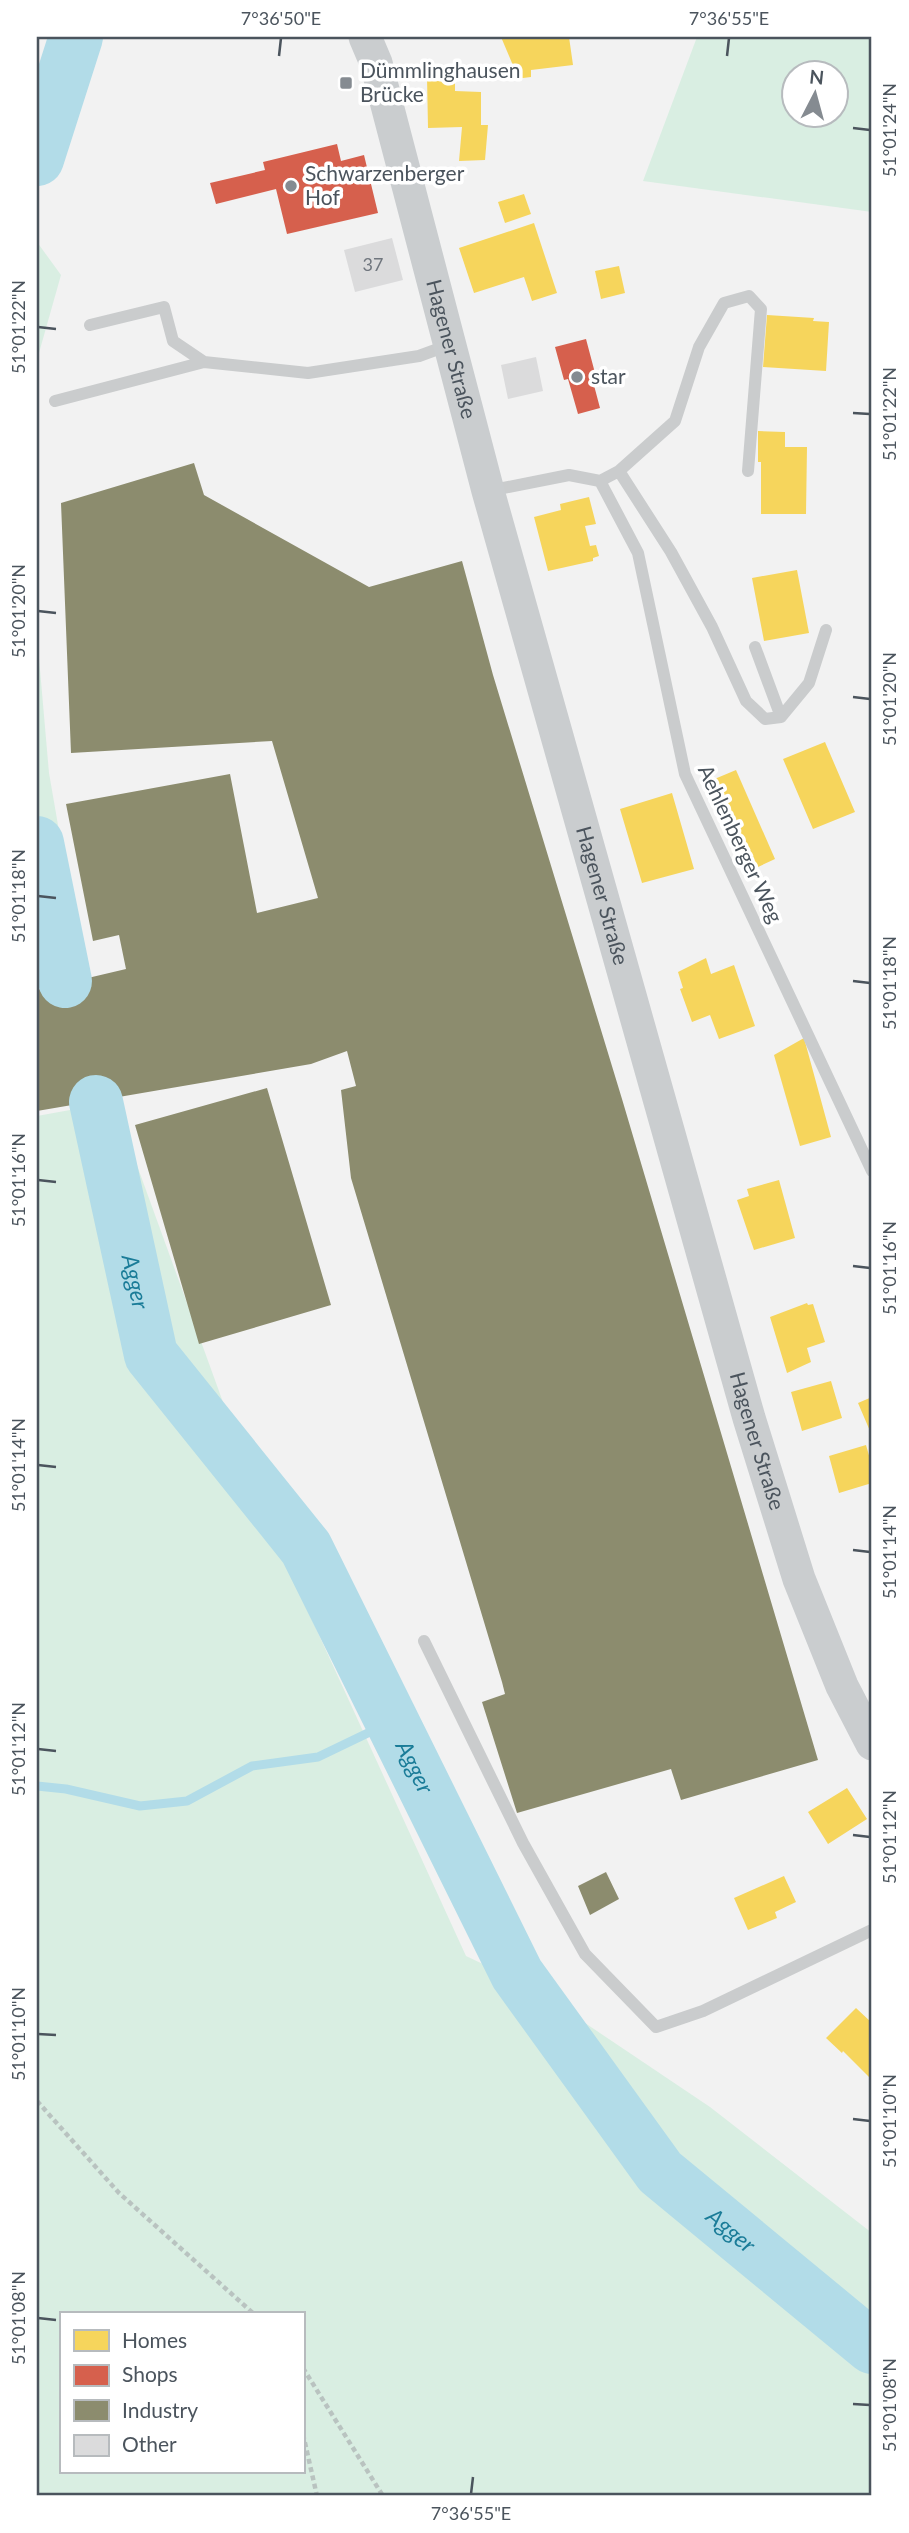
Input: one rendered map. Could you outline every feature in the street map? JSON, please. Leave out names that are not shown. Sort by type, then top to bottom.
[{"type":"main road","name":"Hagener Straße","points":[[365,37],[376,63],[488,491],[757,1443],[799,1579],[842,1686],[872,1744]]},
{"type":"lane","points":[[488,491],[569,475],[600,481],[619,471],[675,421],[699,347],[724,303],[749,296],[761,309],[748,471]]},
{"type":"lane","points":[[90,325],[164,307],[173,341],[204,362]]},
{"type":"lane","points":[[55,401],[204,362],[307,373],[419,356],[450,345]]},
{"type":"lane","points":[[619,471],[671,552],[712,627],[746,701],[765,719],[781,717],[809,683],[826,630]]},
{"type":"lane","name":"Aehlenberger Weg","points":[[600,481],[638,553],[685,774],[872,1171]]},
{"type":"lane","points":[[755,647],[781,717]]},
{"type":"lane","points":[[424,1641],[523,1843],[585,1954],[656,2027],[704,2011],[872,1930]]},
{"type":"path","points":[[37,2101],[119,2193],[252,2312]]},
{"type":"path","points":[[304,2370],[383,2496]]},
{"type":"path","points":[[304,2438],[317,2496]]},
{"type":"green space","points":[[697,37],[872,37],[872,212],[643,181]]},
{"type":"green space","points":[[37,242],[61,275],[37,360]]},
{"type":"green space","points":[[37,635],[49,773],[84,975],[37,985]]},
{"type":"green space","points":[[114,1102],[264,1515],[466,1956],[530,1986],[710,2107],[872,2233],[872,2496],[37,2496],[37,1116]]},
{"type":"building: Homes","points":[[501,37],[569,37],[573,65],[531,70],[531,77],[515,79],[512,63]]},
{"type":"building: Homes","points":[[427,77],[455,77],[455,91],[481,92],[481,125],[488,125],[485,160],[459,161],[462,127],[428,128]]},
{"type":"building: Homes","points":[[524,194],[531,214],[505,223],[498,202]]},
{"type":"building: Homes","points":[[534,223],[557,293],[532,301],[524,277],[474,293],[459,248]]},
{"type":"building: Homes","points":[[619,266],[625,293],[601,299],[595,271]]},
{"type":"building: Homes","points":[[767,315],[814,318],[813,321],[829,322],[826,371],[763,367]]},
{"type":"building: Homes","points":[[758,431],[785,432],[785,447],[807,447],[806,514],[761,514]]},
{"type":"building: Homes","points":[[589,497],[596,524],[585,526],[590,546],[596,545],[599,556],[593,558],[593,561],[548,571],[534,517],[561,510],[560,504]]},
{"type":"building: Homes","points":[[797,570],[809,633],[764,641],[752,578]]},
{"type":"building: Homes","points":[[825,742],[855,812],[813,829],[783,759]]},
{"type":"building: Homes","points":[[736,770],[775,859],[745,873],[705,783]]},
{"type":"building: Homes","points":[[672,793],[694,869],[642,883],[620,809]]},
{"type":"building: Homes","points":[[706,958],[711,974],[734,965],[755,1026],[719,1039],[710,1015],[692,1022],[680,989],[683,988],[678,972]]},
{"type":"building: Homes","points":[[804,1038],[831,1137],[800,1146],[774,1055]]},
{"type":"building: Homes","points":[[779,1180],[795,1238],[754,1250],[737,1200],[749,1196],[747,1189]]},
{"type":"building: Homes","points":[[807,1303],[813,1304],[825,1342],[807,1348],[811,1362],[787,1373],[770,1317]]},
{"type":"building: Homes","points":[[831,1381],[842,1418],[802,1431],[791,1392]]},
{"type":"building: Homes","points":[[872,1397],[872,1430],[870,1431],[858,1403]]},
{"type":"building: Homes","points":[[866,1445],[872,1466],[872,1483],[839,1493],[829,1456]]},
{"type":"building: Homes","points":[[847,1788],[867,1819],[828,1844],[808,1812]]},
{"type":"building: Homes","points":[[784,1876],[796,1902],[775,1912],[777,1918],[748,1930],[734,1898]]},
{"type":"building: Homes","points":[[856,2008],[872,2023],[872,2080],[826,2038]]},
{"type":"building: Shops","name":"Schwarzenberger Hof","points":[[337,144],[341,161],[364,155],[378,213],[287,234],[276,189],[216,204],[210,183],[265,170],[263,162]]},
{"type":"building: Shops","name":"star","points":[[586,339],[600,408],[578,414],[568,379],[564,380],[555,347]]},
{"type":"building: Industry","points":[[194,463],[204,495],[369,587],[462,561],[493,675],[818,1760],[681,1800],[671,1769],[517,1813],[482,1702],[505,1694],[502,1682],[351,1178],[341,1090],[356,1086],[347,1051],[311,1064],[37,1111],[37,990],[126,969],[119,935],[93,941],[66,804],[230,774],[257,913],[318,898],[272,741],[71,753],[61,503]]},
{"type":"building: Industry","points":[[267,1088],[331,1305],[199,1344],[135,1125]]},
{"type":"building: Industry","points":[[606,1872],[619,1899],[590,1915],[578,1886]]},
{"type":"building: Other","points":[[392,238],[403,280],[355,292],[344,250]]},
{"type":"building: Other","points":[[536,357],[543,391],[508,399],[501,365]]},
{"type":"waterway","name":"Agger","points":[[37,159],[76,37]]},
{"type":"waterway","name":"Agger","points":[[37,843],[65,981]]},
{"type":"waterway","name":"Agger","points":[[96,1102],[151,1355],[306,1548],[517,1974],[660,2172],[872,2347]]},
{"type":"waterway","points":[[37,1786],[66,1789],[140,1806],[187,1801],[252,1766],[318,1757],[372,1731],[406,1751]]},
{"type":"place","name":"Dümmlinghausen Brücke","points":[[346,83]]},
{"type":"place","name":"Schwarzenberger Hof","points":[[291,186]]},
{"type":"place","name":"star","points":[[577,377]]}]
